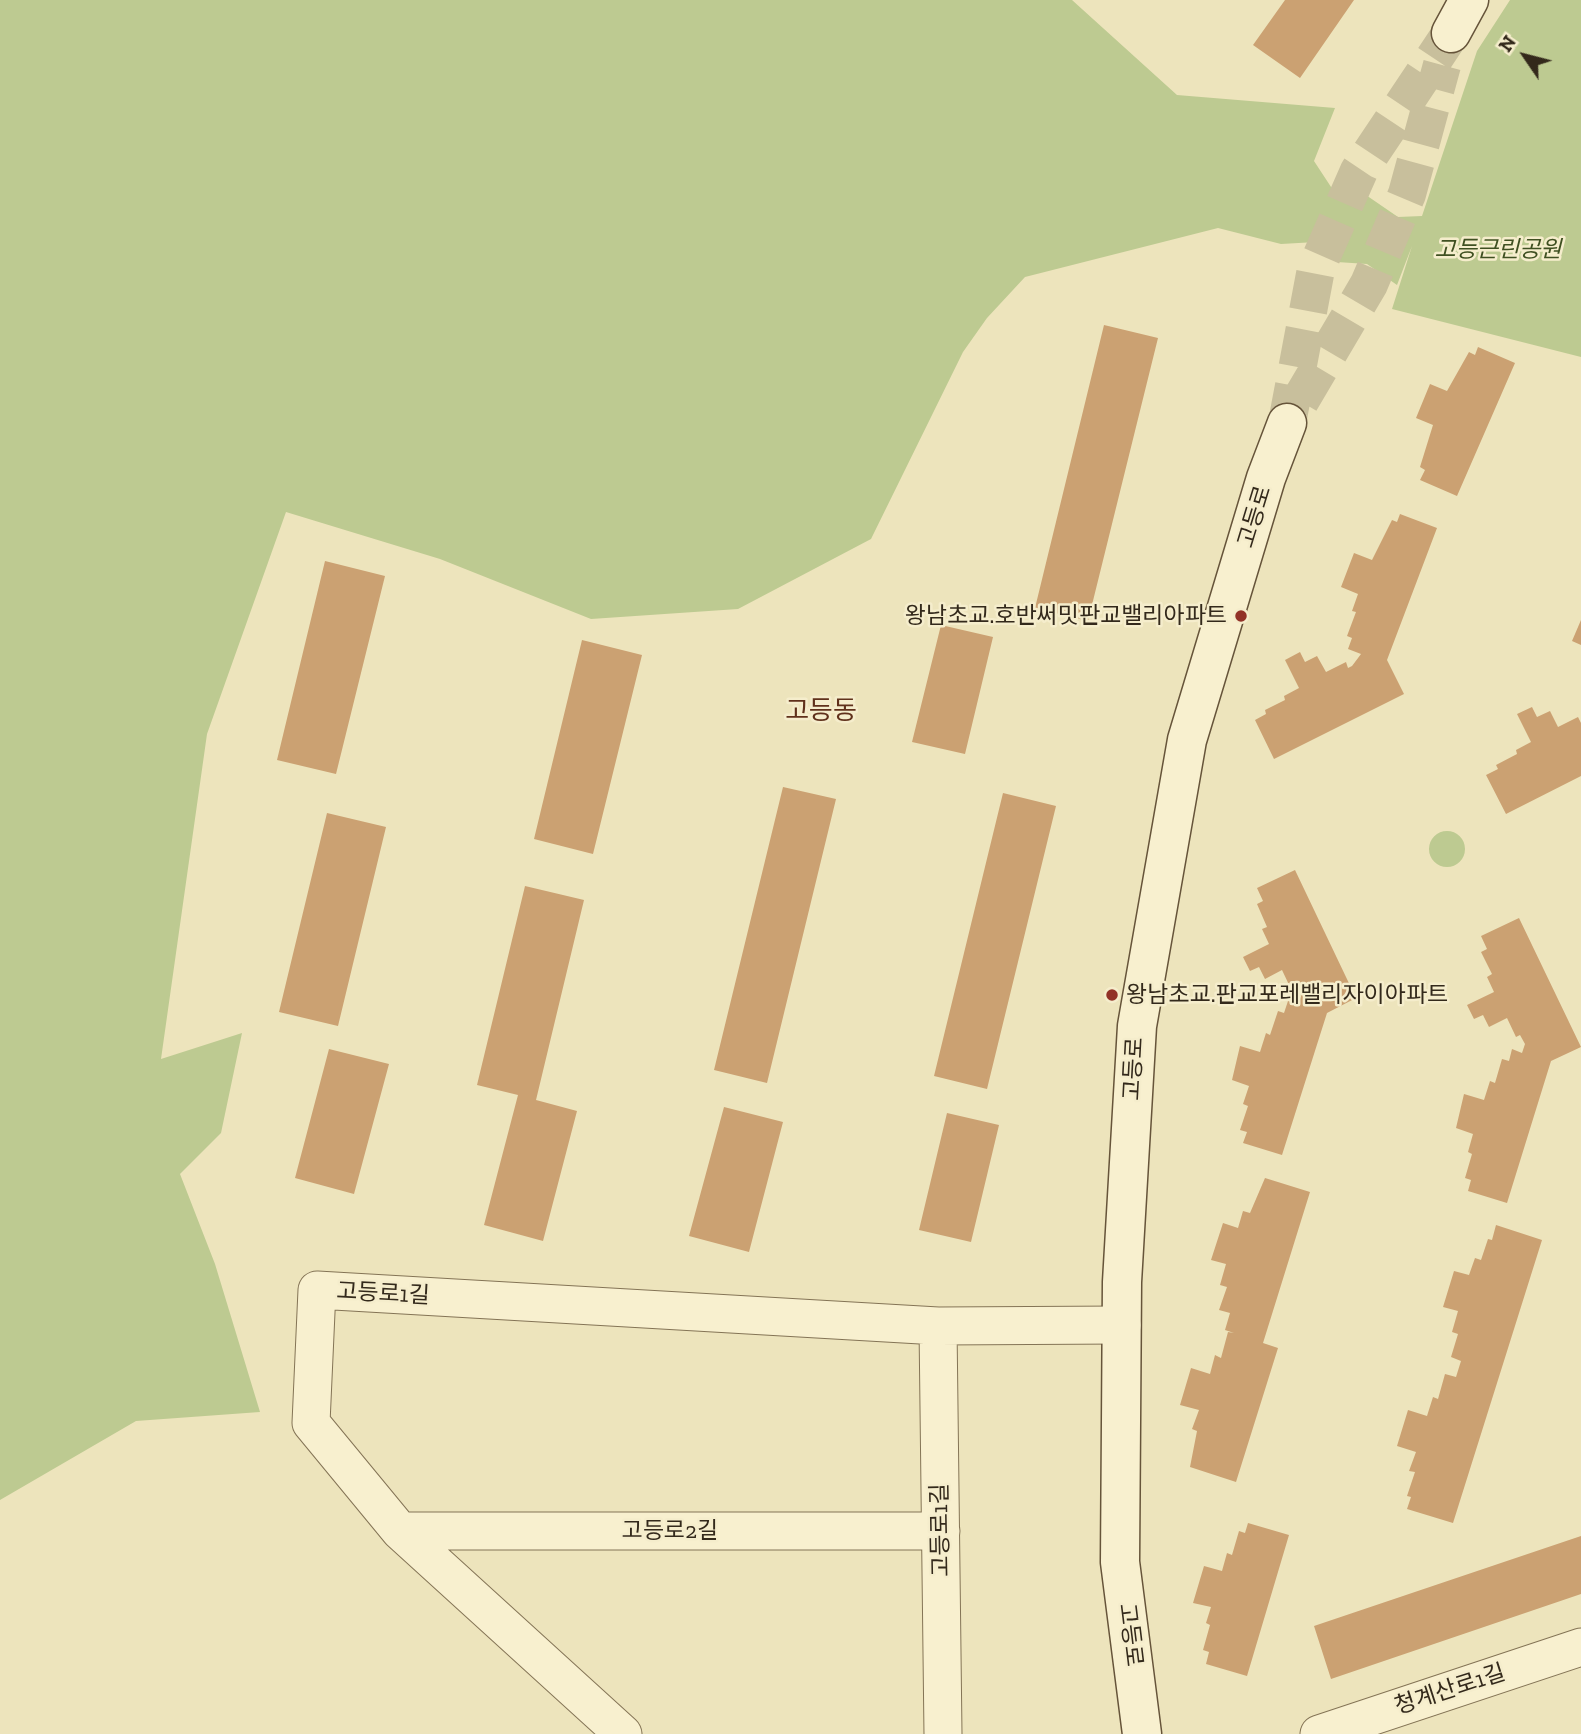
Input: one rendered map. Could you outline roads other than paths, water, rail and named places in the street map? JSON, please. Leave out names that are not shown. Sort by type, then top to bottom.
[{"type":"street","points":[[1451,33],[1469,0]]},
{"type":"street","name":"고등로","points":[[1142,1734],[1120,1562],[1122,1325],[1137,1026],[1187,740],[1266,478],[1287,423]]},
{"type":"street","name":"고등로1길","points":[[623,1734],[400,1531],[312,1423],[317,1290],[938,1326],[1122,1325]]},
{"type":"street","name":"고등로1길","points":[[938,1326],[943,1734]]},
{"type":"street","name":"고등로2길","points":[[400,1531],[941,1531]]},
{"type":"street","name":"청계산로1길","points":[[1319,1734],[1581,1647]]},
{"type":"tunnel","points":[[1287,423],[1316,269],[1359,171],[1451,33]]},
{"type":"tunnel","points":[[1300,401],[1369,284],[1407,194],[1442,65]]},
{"type":"place","name":"왕남초교.호반써밋판교밸리아파트","points":[[1241,616]]},
{"type":"place","name":"왕남초교.판교포레밸리자이아파트","points":[[1112,995]]},
{"type":"district","name":"고등동","points":[[821,712]]},
{"type":"park label","name":"고등근린공원","points":[[1498,250]]}]
